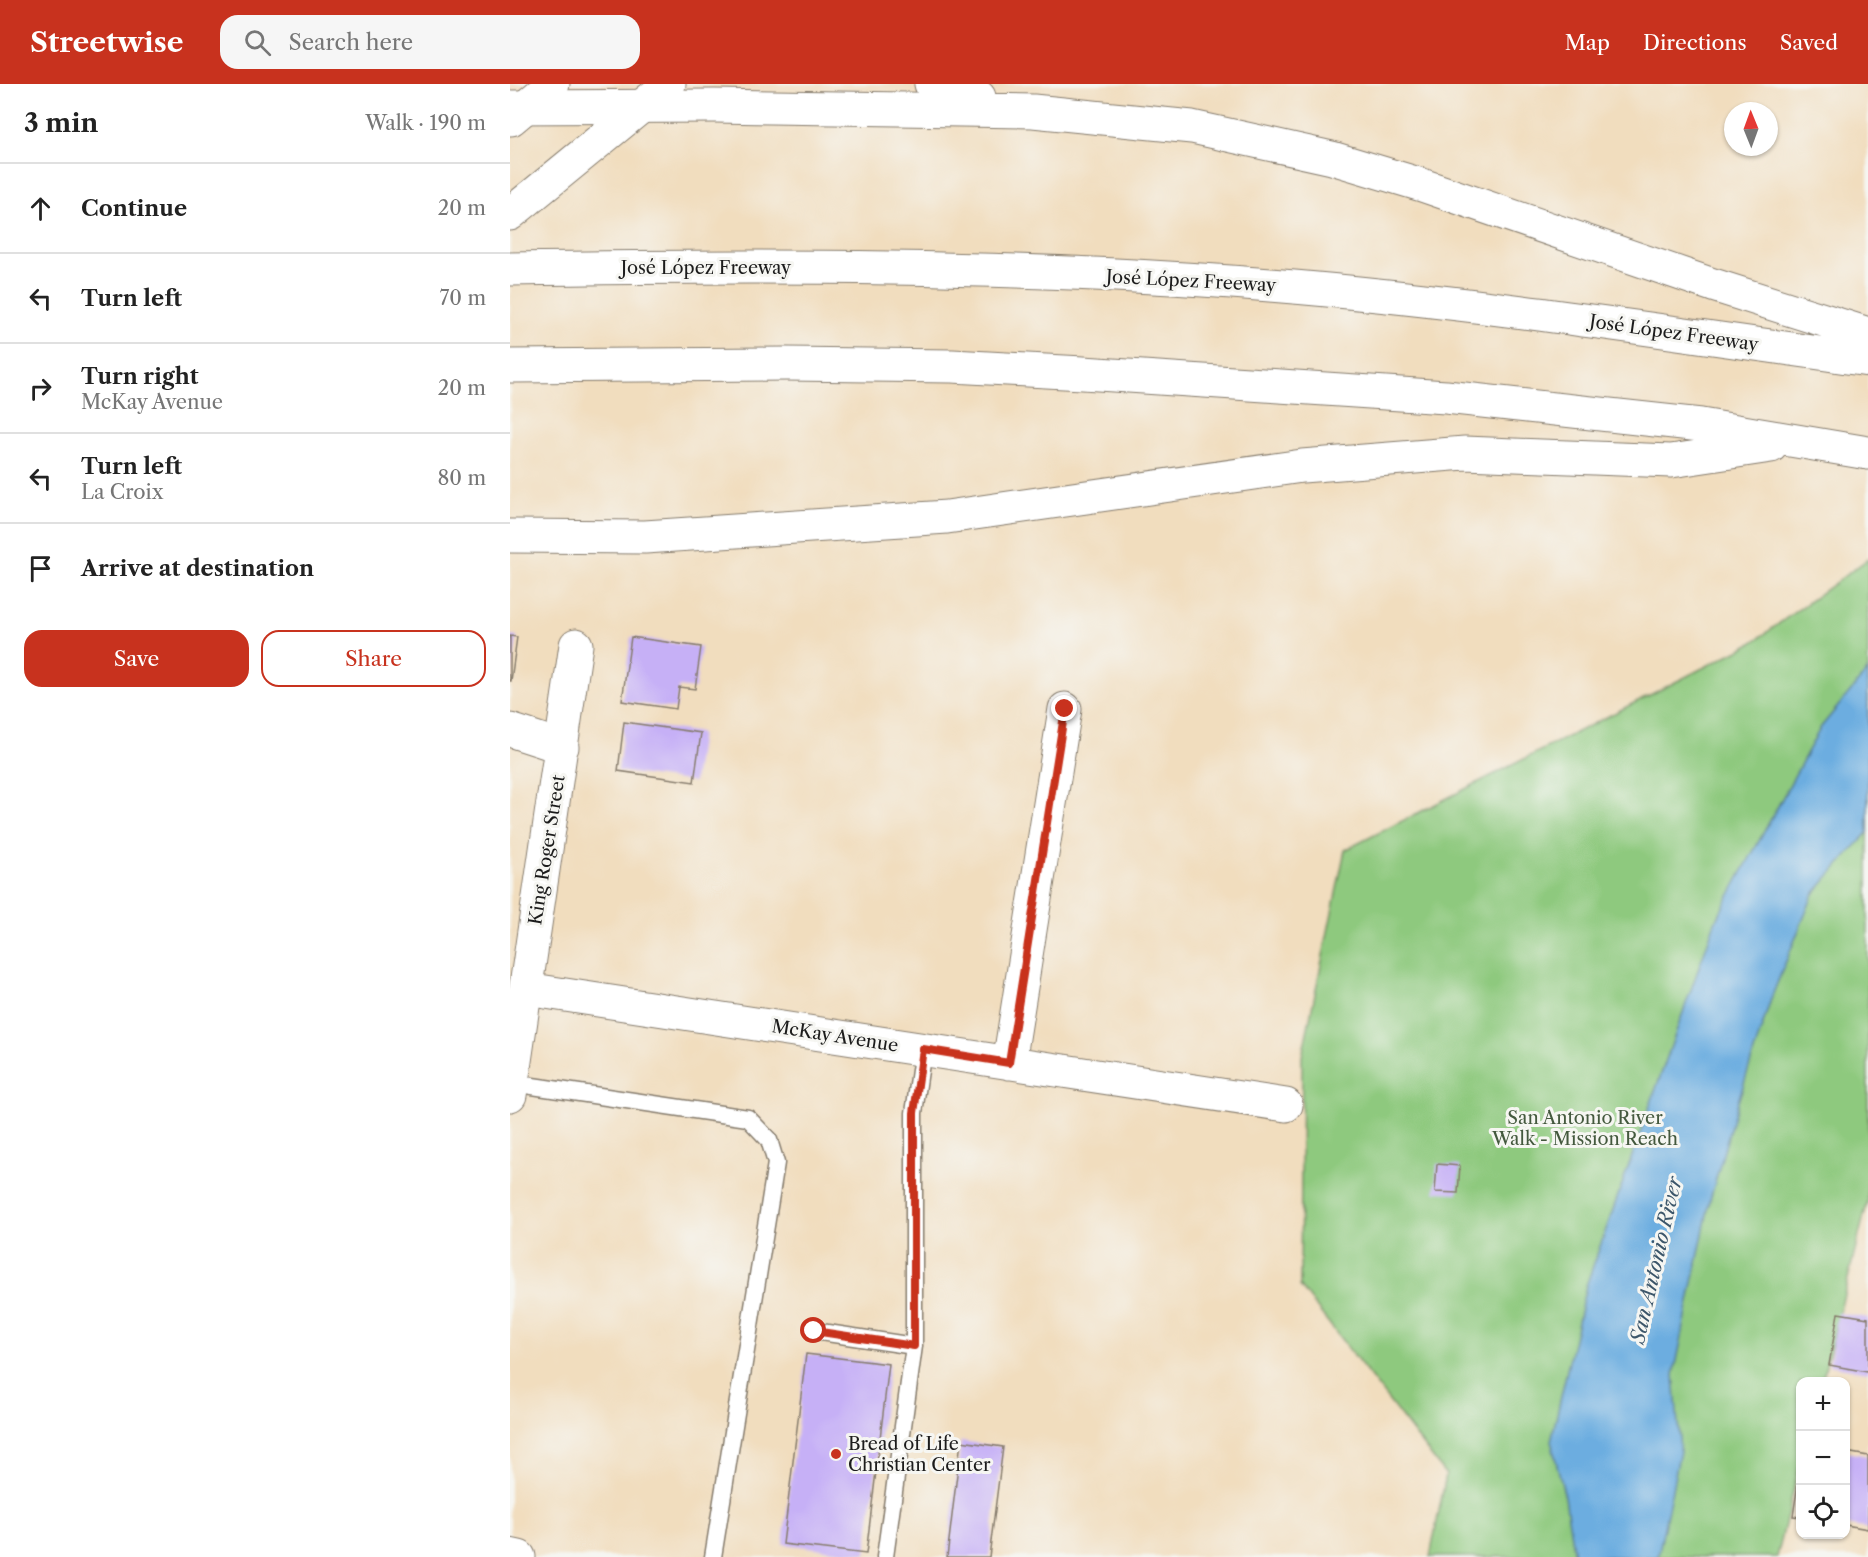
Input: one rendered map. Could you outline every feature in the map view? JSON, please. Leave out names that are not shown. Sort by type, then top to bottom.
[{"type":"main road","points":[[515,111],[553,84]]},
{"type":"main road","points":[[510,214],[669,84]]},
{"type":"main road","points":[[931,84],[1034,111]]},
{"type":"main road","points":[[515,111],[641,107],[1034,111],[1192,127],[1332,158],[1422,185],[1713,285],[1868,334]]},
{"type":"main road","name":"José López Freeway","points":[[510,269],[1031,273],[1270,285],[1581,320],[1868,360]]},
{"type":"main road","points":[[510,366],[787,364],[952,366],[1083,373],[1446,397],[1701,425],[1868,453]]},
{"type":"main road","points":[[510,536],[645,537],[947,517],[1302,466],[1465,453],[1671,461],[1802,442]]},
{"type":"main road","name":"King Roger Street","points":[[511,1089],[576,645]]},
{"type":"main road","points":[[1009,1063],[1065,709]]},
{"type":"main road","points":[[510,730],[562,747]]},
{"type":"main road","name":"McKay Avenue","points":[[526,990],[1286,1105]]},
{"type":"main road","points":[[510,1555],[519,1557]]},
{"type":"lane","points":[[885,1557],[914,1346],[914,1113],[923,1049]]},
{"type":"lane","points":[[511,1089],[748,1118],[769,1140],[776,1163],[713,1557]]},
{"type":"lane","points":[[814,1331],[914,1346]]},
{"type":"green space","name":"San Antonio River Walk - Mission Reach","points":[[1868,559],[1868,1200],[1823,1377],[1796,1377],[1796,1480],[1777,1557],[1430,1557],[1446,1475],[1300,1286],[1302,1056],[1345,850],[1752,643]]},
{"type":"water","name":"San Antonio River","points":[[1868,670],[1868,832],[1813,895],[1772,996],[1736,1108],[1710,1200],[1674,1375],[1680,1451],[1658,1557],[1574,1557],[1565,1497],[1551,1441],[1586,1286],[1715,922],[1821,727]]},
{"type":"building","points":[[510,636],[517,637],[511,681],[510,681]]},
{"type":"building","points":[[631,637],[701,647],[695,689],[679,687],[676,709],[622,701]]},
{"type":"building","points":[[624,722],[701,733],[694,782],[618,771]]},
{"type":"building","points":[[1437,1164],[1460,1166],[1458,1193],[1435,1192]]},
{"type":"building","points":[[1838,1313],[1868,1318],[1868,1372],[1829,1365]]},
{"type":"building","name":"Bread of Life Christian Center","points":[[806,1354],[889,1364],[866,1554],[783,1544]]},
{"type":"building","points":[[961,1441],[1003,1447],[989,1557],[947,1557]]},
{"type":"building","points":[[1850,1453],[1868,1456],[1868,1529],[1850,1526]]},
{"type":"building","points":[[1796,1496],[1796,1516],[1793,1516]]},
{"type":"place","name":"Bread of Life Christian Center","points":[[836,1454]]},
{"type":"route","points":[[814,1331],[914,1346],[914,1113],[923,1049],[1009,1063],[1065,709]]}]
